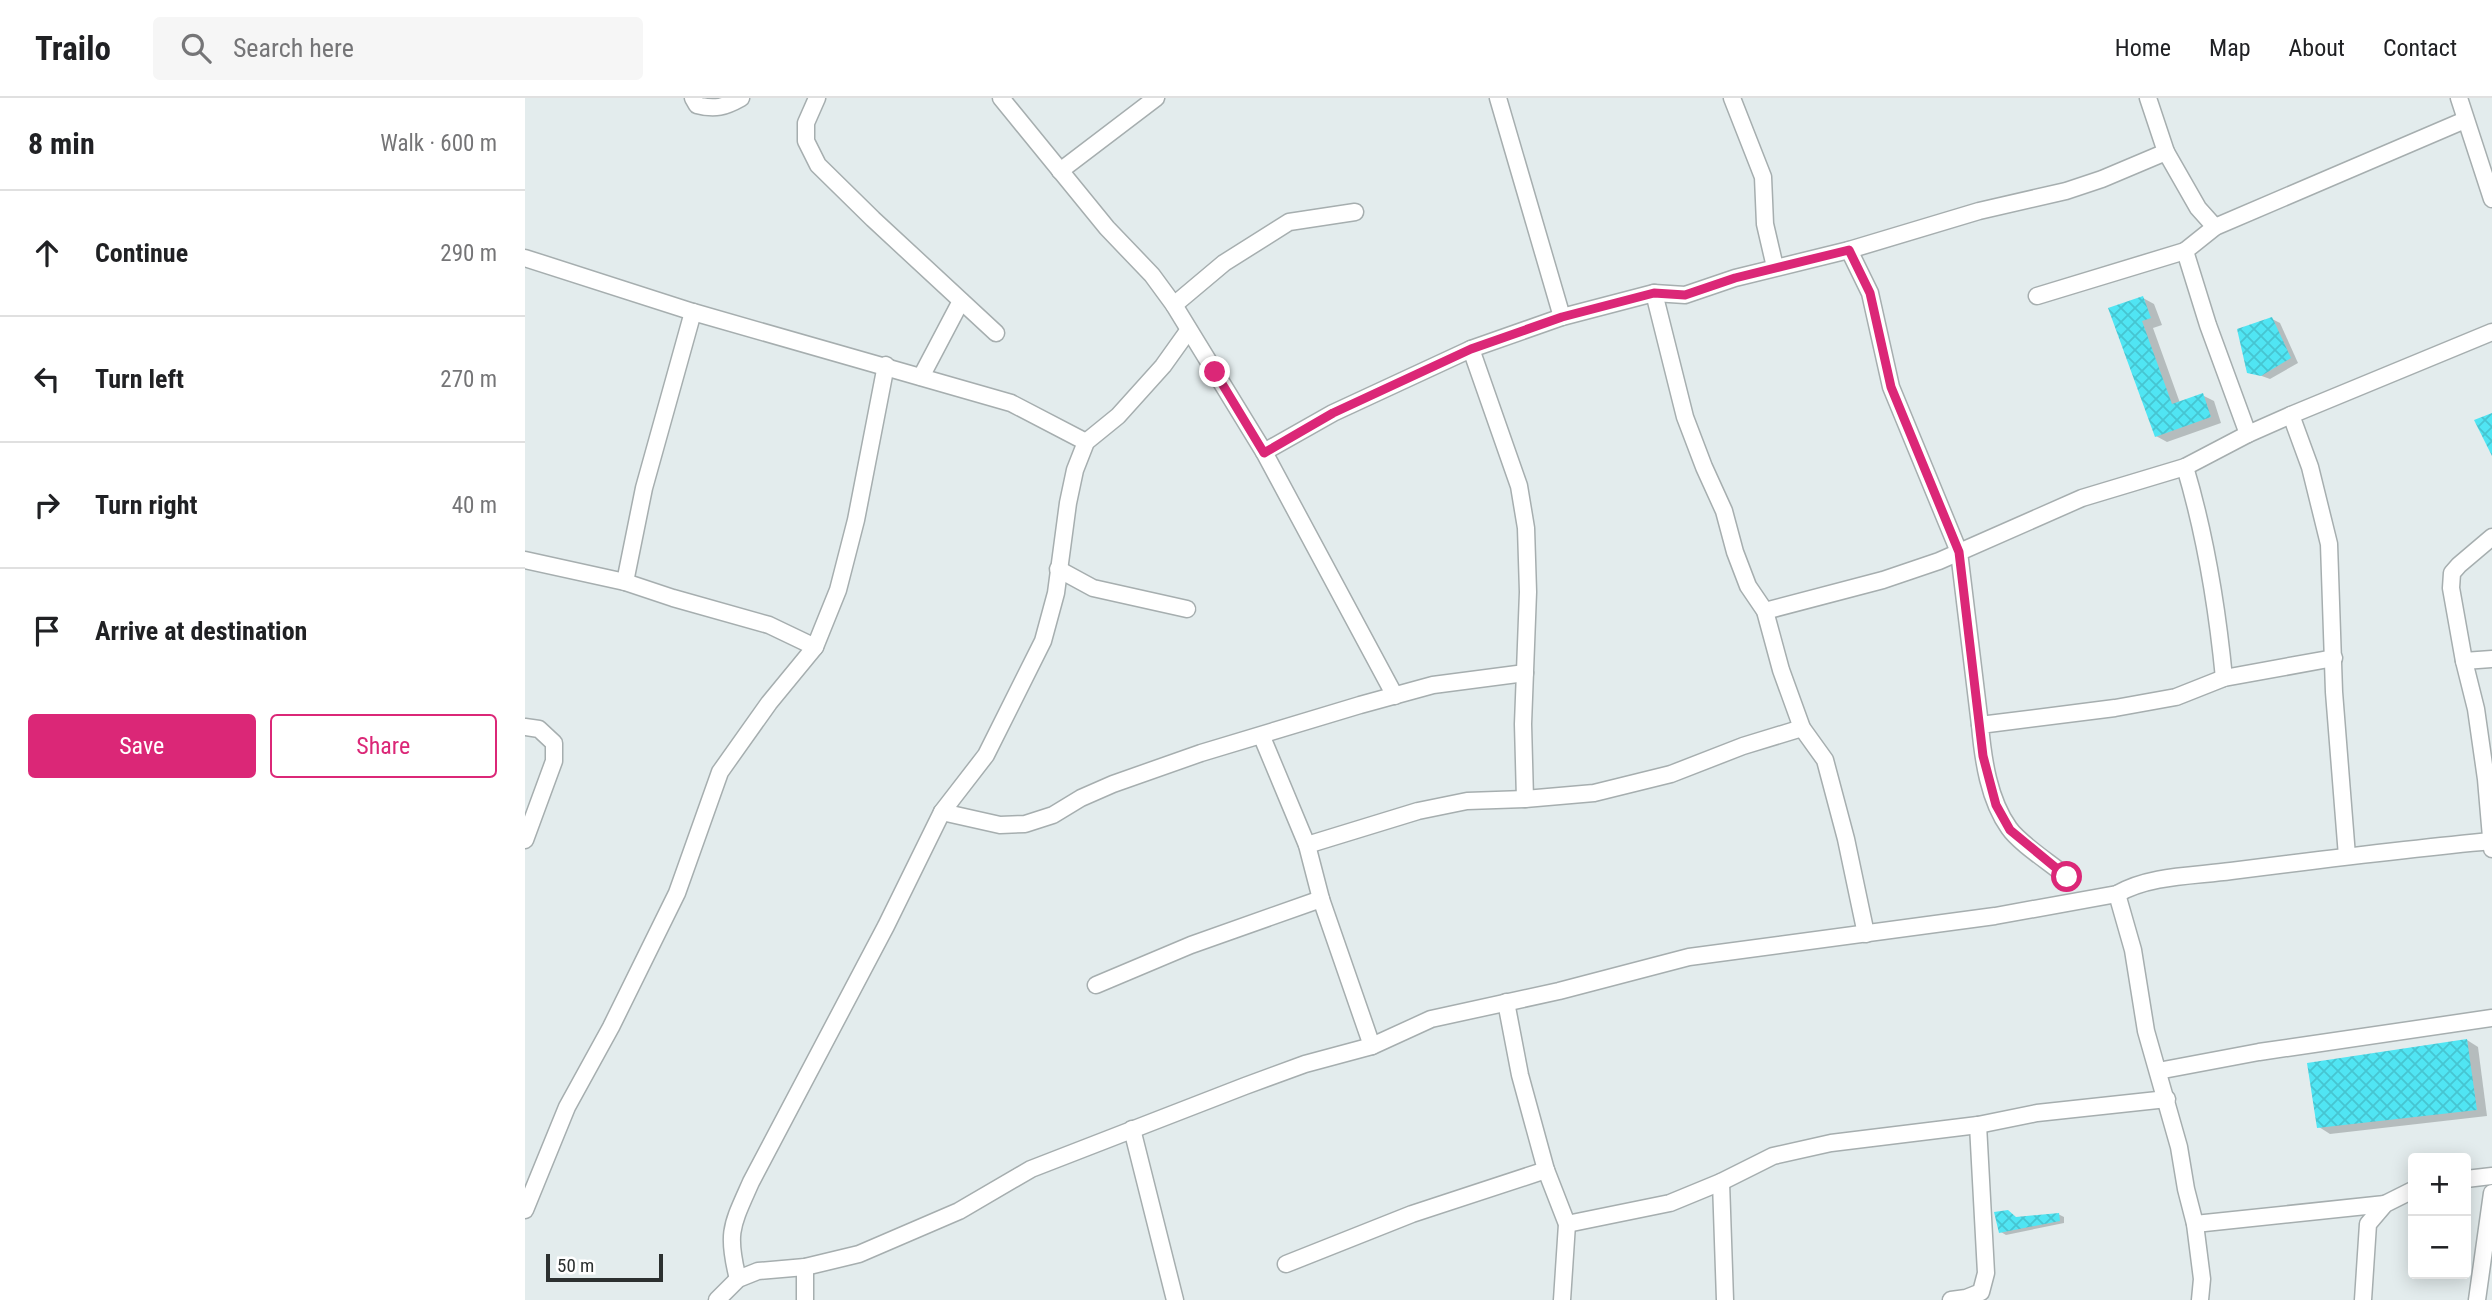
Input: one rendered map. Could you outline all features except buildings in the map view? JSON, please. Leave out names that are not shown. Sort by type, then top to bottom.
[{"type":"street","points":[[693,98],[697,105],[712,109],[726,107],[741,98]]},
{"type":"street","points":[[1001,98],[1107,228],[1152,275],[1174,305],[1264,453],[1395,696]]},
{"type":"street","points":[[1061,171],[1156,98]]},
{"type":"street","points":[[1498,98],[1562,317]]},
{"type":"street","points":[[1732,98],[1762,177],[1765,224],[1775,267]]},
{"type":"street","points":[[2148,98],[2166,152],[2198,208],[2215,227]]},
{"type":"street","points":[[2459,98],[2492,199]]},
{"type":"street","points":[[813,99],[806,123],[806,141],[818,165],[996,333]]},
{"type":"street","points":[[2037,296],[2185,251],[2215,227],[2465,120]]},
{"type":"street","points":[[1264,453],[1333,413],[1471,349],[1562,317],[1654,293],[1685,295],[1775,267],[1849,250],[1979,211],[2066,191],[2166,152]]},
{"type":"street","points":[[1174,305],[1224,263],[1289,222],[1355,212]]},
{"type":"street","points":[[1849,250],[1870,293],[1891,387],[1959,552],[1983,756],[1996,805],[2010,830],[2067,877]]},
{"type":"street","points":[[2185,251],[2207,325],[2248,434]]},
{"type":"street","points":[[525,258],[693,312],[886,365],[1011,403],[1086,442]]},
{"type":"street","points":[[1654,293],[1685,417],[1724,511],[1748,586],[1765,611],[1781,670],[1803,728],[1825,760],[1846,839],[1866,934]]},
{"type":"street","points":[[921,377],[961,301]]},
{"type":"street","points":[[625,582],[644,488],[693,312]]},
{"type":"street","points":[[739,1279],[731,1249],[733,1224],[742,1203],[942,812],[986,755],[1044,641],[1056,593],[1075,470],[1086,442],[1118,416],[1163,366],[1188,331]]},
{"type":"street","points":[[1765,611],[1883,580],[1939,561],[2082,498],[2186,467],[2291,415],[2492,332]]},
{"type":"street","points":[[1471,349],[1521,496],[1526,528],[1528,592],[1525,799]]},
{"type":"street","points":[[525,1210],[567,1107],[611,1027],[677,893],[720,772],[769,703],[815,648],[838,590],[856,520],[886,365]]},
{"type":"street","points":[[2291,415],[2310,467],[2329,544],[2335,692],[2347,856]]},
{"type":"street","points":[[2186,467],[2202,523],[2213,582],[2224,678]]},
{"type":"street","points":[[2492,537],[2452,573],[2464,661],[2476,709],[2492,849]]},
{"type":"street","points":[[525,560],[625,582],[769,625],[815,648]]},
{"type":"street","points":[[1058,569],[1093,587],[1187,609]]},
{"type":"street","points":[[1980,726],[2176,697],[2224,678],[2335,659]]},
{"type":"street","points":[[2464,661],[2492,659]]},
{"type":"street","points":[[942,812],[1000,825],[1025,824],[1053,815],[1081,798],[1113,784],[1201,754],[1433,685],[1525,673]]},
{"type":"street","points":[[525,727],[539,729],[554,743],[554,761],[525,840]]},
{"type":"street","points":[[1307,845],[1418,811],[1467,801],[1594,793],[1671,774],[1743,746],[1803,728]]},
{"type":"street","points":[[1262,737],[1307,845],[1321,899],[1372,1046]]},
{"type":"street","points":[[717,1300],[739,1279],[758,1271],[805,1268],[859,1254],[959,1211],[1031,1169],[1305,1064],[1372,1046],[1431,1019],[1689,957],[1995,916],[2117,894],[2129,887],[2170,879],[2492,841]]},
{"type":"street","points":[[2117,894],[2133,950],[2145,1031],[2167,1099],[2195,1224],[2202,1279],[2200,1300]]},
{"type":"street","points":[[1096,985],[1191,945],[1321,899]]},
{"type":"street","points":[[1506,1002],[1520,1076],[1546,1170],[1567,1224],[1562,1300]]},
{"type":"street","points":[[2158,1071],[2259,1052],[2492,1018]]},
{"type":"street","points":[[1567,1224],[1670,1203],[1773,1156],[1831,1143],[1978,1125],[2037,1113],[2167,1099]]},
{"type":"street","points":[[1951,1300],[1981,1292],[1986,1273],[1978,1125]]},
{"type":"street","points":[[1132,1129],[1175,1300]]},
{"type":"street","points":[[1286,1264],[1412,1214],[1546,1170]]},
{"type":"street","points":[[2471,1178],[2492,1176]]},
{"type":"street","points":[[1721,1182],[1725,1300]]},
{"type":"street","points":[[2363,1300],[2368,1224],[2385,1205],[2408,1193]]},
{"type":"street","points":[[2477,1300],[2492,1193]]},
{"type":"street","points":[[2195,1224],[2385,1205]]},
{"type":"street","points":[[804,1300],[805,1268]]},
{"type":"route","points":[[1215,372],[1264,453],[1333,413],[1471,349],[1562,317],[1654,293],[1685,295],[1735,278],[1849,250],[1870,293],[1891,387],[1959,552],[1983,756],[1996,805],[2010,830],[2067,877]]}]
